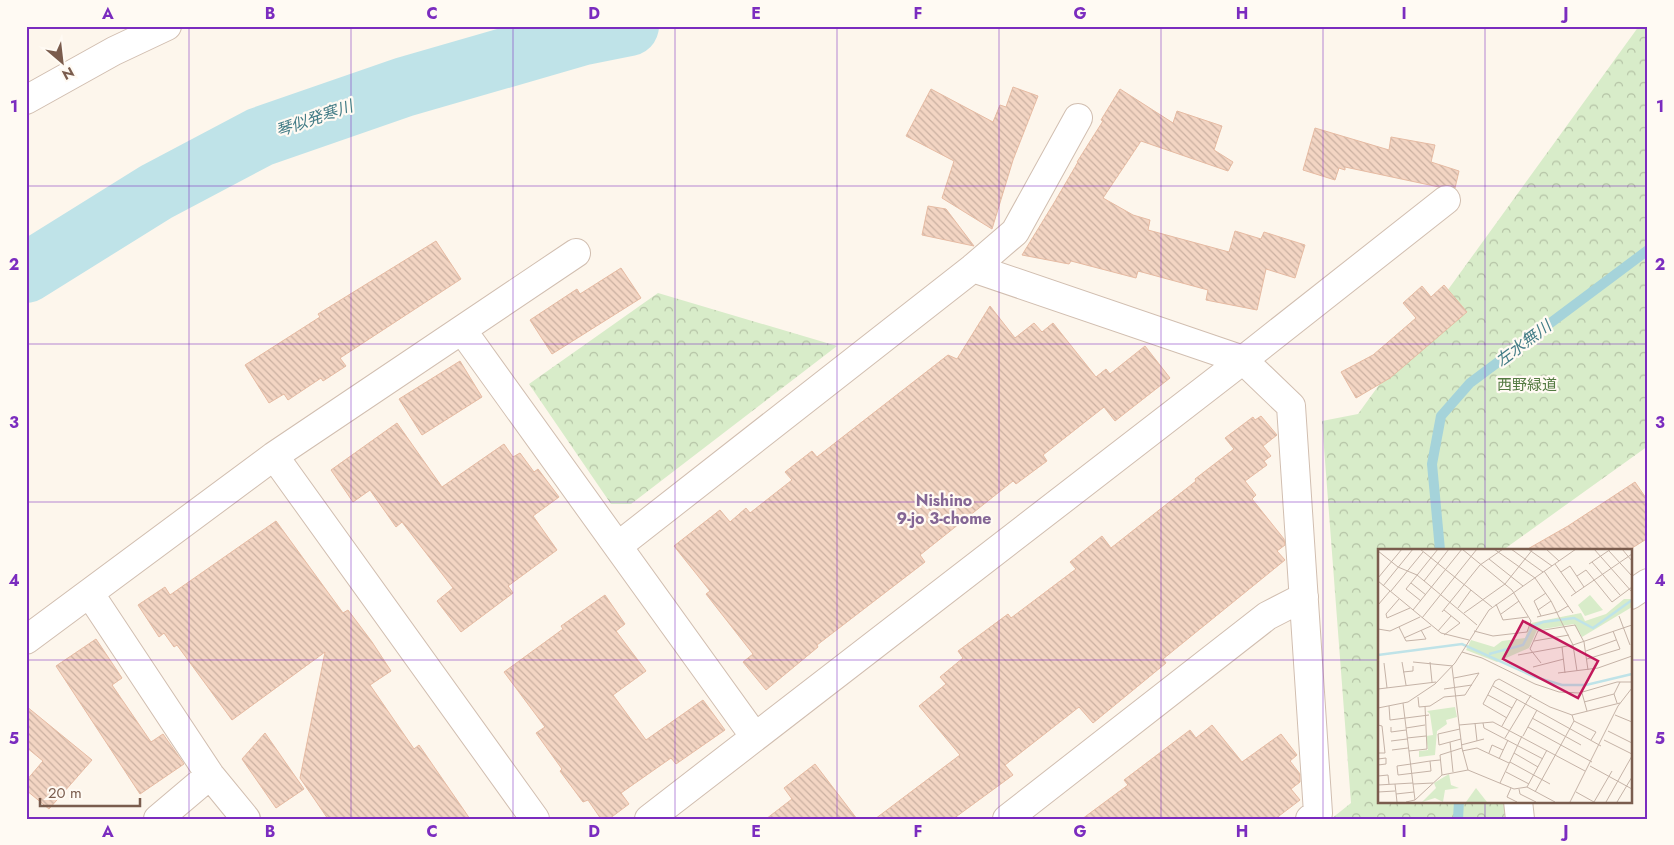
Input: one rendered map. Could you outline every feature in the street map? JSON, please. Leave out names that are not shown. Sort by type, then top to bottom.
[{"type":"street","points":[[26,100],[114,51],[166,26]]},
{"type":"street","points":[[618,546],[973,268],[1015,232],[1078,118]]},
{"type":"street","points":[[649,819],[1243,360],[1446,200]]},
{"type":"street","points":[[26,640],[274,456],[576,253]]},
{"type":"street","points":[[973,268],[1243,360],[1291,406],[1318,813],[1310,819]]},
{"type":"street","points":[[462,330],[755,737]]},
{"type":"street","points":[[274,456],[535,819]]},
{"type":"street","points":[[1632,594],[1648,584]]},
{"type":"street","points":[[90,594],[210,774],[246,819]]},
{"type":"street","points":[[1007,819],[1267,616],[1304,597]]},
{"type":"street","points":[[158,819],[210,774]]},
{"type":"street","points":[[1518,802],[1520,819]]},
{"type":"green space","name":"西野緑道","points":[[1639,26],[1648,26],[1648,446],[1504,549],[1378,549],[1378,802],[1505,802],[1507,819],[1331,819],[1351,803],[1322,421],[1358,414]]},
{"type":"green space","points":[[658,293],[837,346],[631,504],[611,504],[529,384]]},
{"type":"building","points":[[1013,87],[1038,96],[1013,160],[992,229],[942,198],[954,161],[906,136],[931,89],[993,122],[1000,105],[1006,107]]},
{"type":"building","points":[[1120,89],[1173,123],[1177,111],[1222,126],[1214,150],[1233,162],[1228,171],[1141,141],[1103,198],[1133,215],[1150,220],[1148,230],[1229,252],[1235,231],[1261,239],[1264,232],[1305,245],[1295,278],[1266,269],[1257,310],[1206,300],[1208,290],[1138,271],[1136,278],[1071,261],[1069,264],[1022,255],[1103,121],[1101,120]]},
{"type":"building","points":[[1315,128],[1389,150],[1391,137],[1435,145],[1431,162],[1459,171],[1455,188],[1444,185],[1439,187],[1345,167],[1345,170],[1339,168],[1335,180],[1303,170]]},
{"type":"building","points":[[928,206],[946,209],[974,246],[922,235]]},
{"type":"building","points":[[436,241],[461,279],[340,358],[346,366],[323,381],[321,378],[288,400],[284,394],[269,403],[245,365],[320,317],[318,314]]},
{"type":"building","points":[[621,268],[641,298],[552,354],[530,320],[577,289],[580,294]]},
{"type":"building","points":[[1444,285],[1467,312],[1390,378],[1356,398],[1341,372],[1373,355],[1416,318],[1403,303],[1422,286],[1431,297]]},
{"type":"building","points":[[990,306],[1015,338],[1034,323],[1042,332],[1053,323],[1096,377],[1106,369],[1110,374],[1145,346],[1170,378],[1115,421],[1104,407],[1043,455],[1047,461],[1016,484],[1013,481],[920,555],[925,562],[817,645],[818,647],[766,690],[743,662],[753,654],[706,594],[710,591],[674,546],[720,510],[730,522],[746,508],[750,513],[792,480],[785,472],[812,451],[817,457],[948,355],[957,359]]},
{"type":"building","points":[[460,361],[482,397],[422,435],[399,399]]},
{"type":"building","points":[[1261,416],[1277,435],[1263,446],[1271,456],[1264,461],[1267,465],[1245,481],[1256,495],[1252,499],[1284,539],[1285,545],[1277,551],[1285,560],[1163,659],[1166,663],[1093,723],[1079,707],[1005,765],[1013,775],[953,819],[875,819],[960,755],[919,706],[946,684],[940,677],[963,658],[958,651],[1008,614],[1011,618],[1076,569],[1070,562],[1102,536],[1111,548],[1234,449],[1225,438],[1253,417],[1255,420]]},
{"type":"building","points":[[397,423],[442,487],[504,444],[513,457],[520,453],[534,472],[538,469],[559,497],[533,516],[557,550],[508,586],[513,593],[461,632],[437,601],[453,588],[402,522],[396,527],[370,490],[353,502],[331,470]]},
{"type":"building","points":[[1635,482],[1648,501],[1648,538],[1631,549],[1528,549],[1568,526]]},
{"type":"building","points":[[276,521],[343,613],[348,610],[391,671],[370,685],[414,749],[419,745],[470,819],[328,819],[300,778],[325,652],[232,720],[177,645],[174,647],[164,633],[159,637],[138,605],[165,587],[170,595]]},
{"type":"building","points":[[605,595],[625,624],[616,631],[646,671],[613,695],[646,740],[703,700],[725,730],[676,764],[671,758],[621,793],[629,804],[609,819],[601,819],[588,800],[583,802],[560,771],[562,769],[536,733],[545,727],[504,672],[563,629],[561,626]]},
{"type":"building","points":[[96,639],[122,678],[112,685],[151,742],[163,734],[184,764],[140,794],[56,666]]},
{"type":"building","points":[[26,706],[92,760],[49,809],[26,790],[26,781],[43,761],[26,747]]},
{"type":"building","points":[[1212,725],[1242,762],[1281,734],[1297,755],[1290,761],[1300,774],[1300,782],[1291,789],[1300,800],[1275,819],[1082,819],[1128,785],[1124,780],[1190,730],[1196,738]]},
{"type":"building","points":[[265,733],[304,789],[276,808],[242,759]]},
{"type":"building","points":[[815,764],[857,819],[766,819],[792,799],[784,788]]},
{"type":"waterway","name":"琴似発寒川","points":[[26,273],[156,192],[260,137],[404,87],[584,35],[629,26]]},
{"type":"waterway","name":"左水無川","points":[[1440,549],[1432,464],[1441,416],[1470,383],[1648,250]]},
{"type":"waterway","name":"左水無川","points":[[1458,819],[1459,802]]},
{"type":"district","name":"Nishino 9-jo 3-chome","points":[[944,509]]}]
